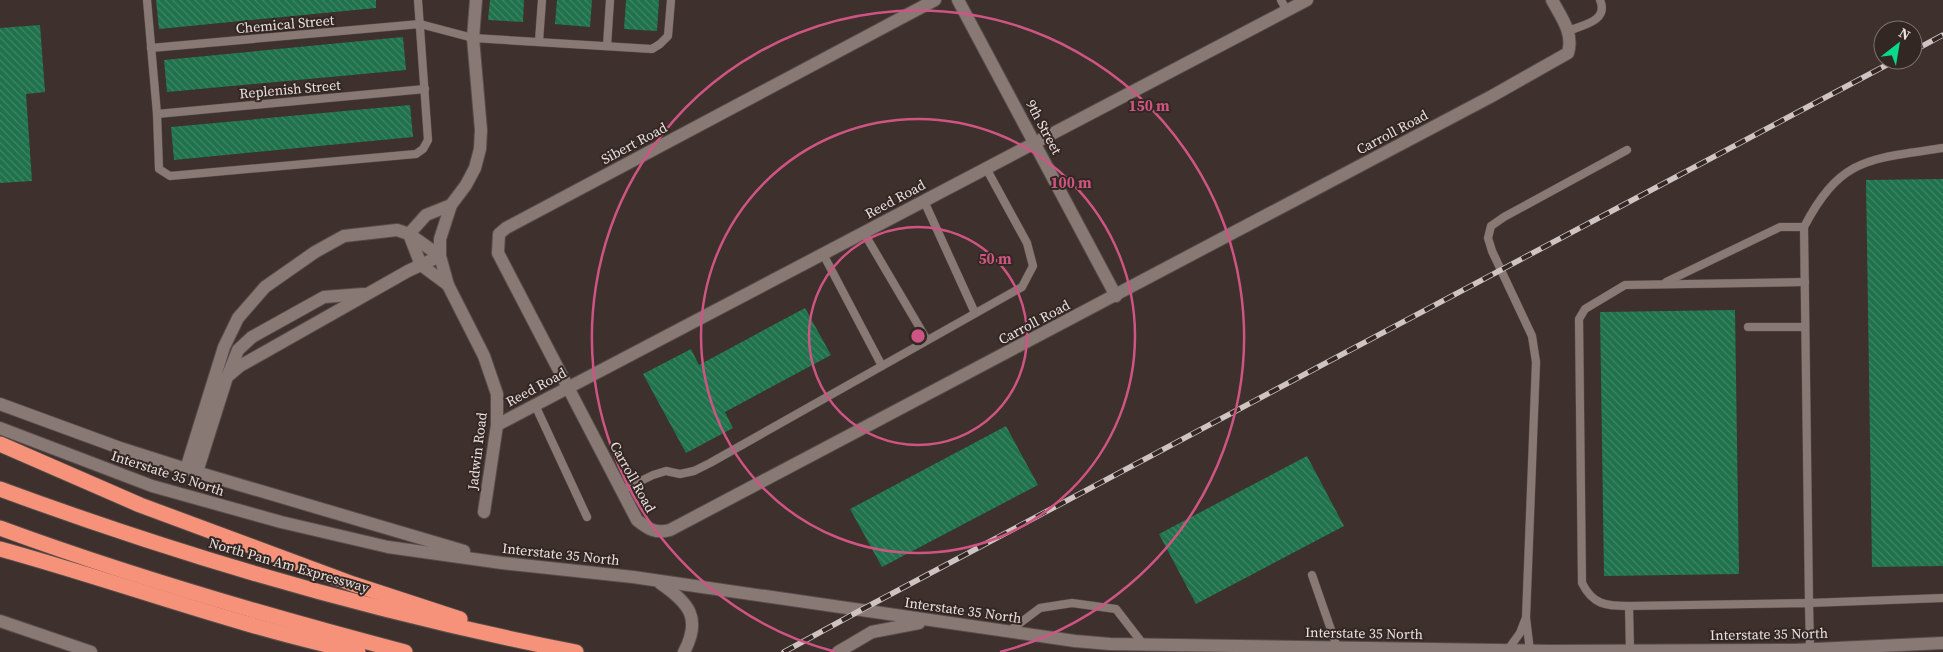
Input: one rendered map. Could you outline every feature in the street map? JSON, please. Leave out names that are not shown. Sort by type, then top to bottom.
[{"type":"highway","points":[[0,444],[94,487],[196,526],[353,584],[543,646]]},
{"type":"highway","name":"North Pan Am Expressway","points":[[0,489],[82,519],[242,570],[463,629],[576,652]]},
{"type":"highway","points":[[0,528],[74,555],[192,593],[405,652]]},
{"type":"highway","points":[[0,550],[72,570],[189,608],[310,642],[358,652]]},
{"type":"street","name":"Jadwin Road","points":[[476,0],[473,38],[481,130],[480,149],[475,168],[466,185],[451,205],[440,239],[440,256],[448,285],[484,356],[497,394],[497,425],[484,512]]},
{"type":"street","name":"Sibert Road","points":[[568,388],[498,253],[499,234],[506,228],[934,0]]},
{"type":"street","name":"9th Street","points":[[958,0],[1036,142],[1116,296]]},
{"type":"street","name":"Reed Road","points":[[497,425],[1036,142],[1284,5],[1307,0]]},
{"type":"street","points":[[1552,0],[1568,31]]},
{"type":"street","name":"Carroll Road","points":[[568,388],[637,520],[648,529],[662,533],[1116,296],[1492,96],[1568,53],[1570,45],[1568,31]]},
{"type":"street","points":[[409,234],[426,215],[451,205]]},
{"type":"street","points":[[192,470],[224,347],[238,318],[265,287],[315,252],[344,236],[397,230],[409,234],[440,256],[240,366],[227,378]]},
{"type":"street","points":[[409,234],[421,265]]},
{"type":"street","name":"Jadwin Road","points":[[421,265],[448,285]]},
{"type":"street","points":[[192,470],[238,350],[252,337],[324,297],[368,294]]},
{"type":"street","points":[[0,404],[120,448],[502,563]]},
{"type":"street","name":"Interstate 35 North","points":[[0,428],[152,486],[281,522],[388,547],[502,563],[658,581],[1075,641],[1530,652],[1785,650],[1943,642]]},
{"type":"street","points":[[658,581],[685,601],[694,624],[690,640],[684,652]]},
{"type":"street","points":[[0,621],[91,652]]},
{"type":"street","points":[[838,652],[872,632],[929,621]]},
{"type":"lane","points":[[147,0],[157,114],[159,169],[170,176],[416,154],[423,150],[428,140],[418,0]]},
{"type":"lane","points":[[539,41],[542,0]]},
{"type":"lane","points":[[607,46],[610,0]]},
{"type":"lane","name":"Chemical Street","points":[[151,48],[420,24],[473,38],[652,49],[668,36],[671,0]]},
{"type":"lane","points":[[1568,31],[1597,19],[1602,13],[1603,8],[1600,0]]},
{"type":"lane","name":"Replenish Street","points":[[157,114],[425,90]]},
{"type":"lane","points":[[1810,649],[1804,227],[1817,203],[1829,188],[1840,176],[1852,168],[1872,159],[1943,148]]},
{"type":"lane","points":[[1530,652],[1526,618],[1536,362],[1532,336],[1492,251],[1488,238],[1491,226],[1504,217],[1627,150]]},
{"type":"lane","points":[[622,490],[653,474],[666,471],[680,474],[694,470],[1022,287],[1033,266],[1026,243],[986,168]]},
{"type":"lane","points":[[924,201],[976,313]]},
{"type":"lane","points":[[1662,284],[1780,227],[1804,227]]},
{"type":"lane","points":[[864,232],[927,340]]},
{"type":"lane","points":[[823,254],[882,366]]},
{"type":"lane","points":[[1805,282],[1625,285],[1585,309],[1579,319],[1582,583],[1588,596],[1600,603],[1612,606],[1809,603],[1943,598]]},
{"type":"lane","points":[[1748,327],[1805,327]]},
{"type":"lane","points":[[535,405],[587,517]]},
{"type":"lane","points":[[1312,575],[1337,647]]},
{"type":"lane","points":[[1007,632],[1040,608],[1072,603],[1116,609],[1143,644]]},
{"type":"lane","points":[[1629,606],[1630,651]]},
{"type":"lane","points":[[1506,651],[1520,633],[1526,618]]},
{"type":"building","points":[[156,0],[376,0],[376,8],[159,29]]},
{"type":"building","points":[[490,0],[524,0],[523,22],[488,20]]},
{"type":"building","points":[[557,0],[592,0],[590,27],[555,24]]},
{"type":"building","points":[[626,0],[659,0],[657,31],[624,29]]},
{"type":"building","points":[[40,25],[45,92],[26,94],[32,181],[0,183],[0,28]]},
{"type":"building","points":[[403,37],[406,70],[167,92],[164,60]]},
{"type":"building","points":[[410,105],[413,137],[174,160],[171,127]]},
{"type":"building","points":[[1943,179],[1943,566],[1872,567],[1866,180]]},
{"type":"building","points":[[805,308],[831,355],[725,412],[733,428],[686,453],[643,374],[691,349],[699,365]]},
{"type":"building","points":[[1735,310],[1739,574],[1604,576],[1600,312]]},
{"type":"building","points":[[1006,426],[1038,485],[882,567],[850,509]]},
{"type":"building","points":[[1307,456],[1344,526],[1196,604],[1159,534]]},
{"type":"railway","points":[[1923,46],[1943,35]]},
{"type":"railway","points":[[784,652],[1877,70]]}]
